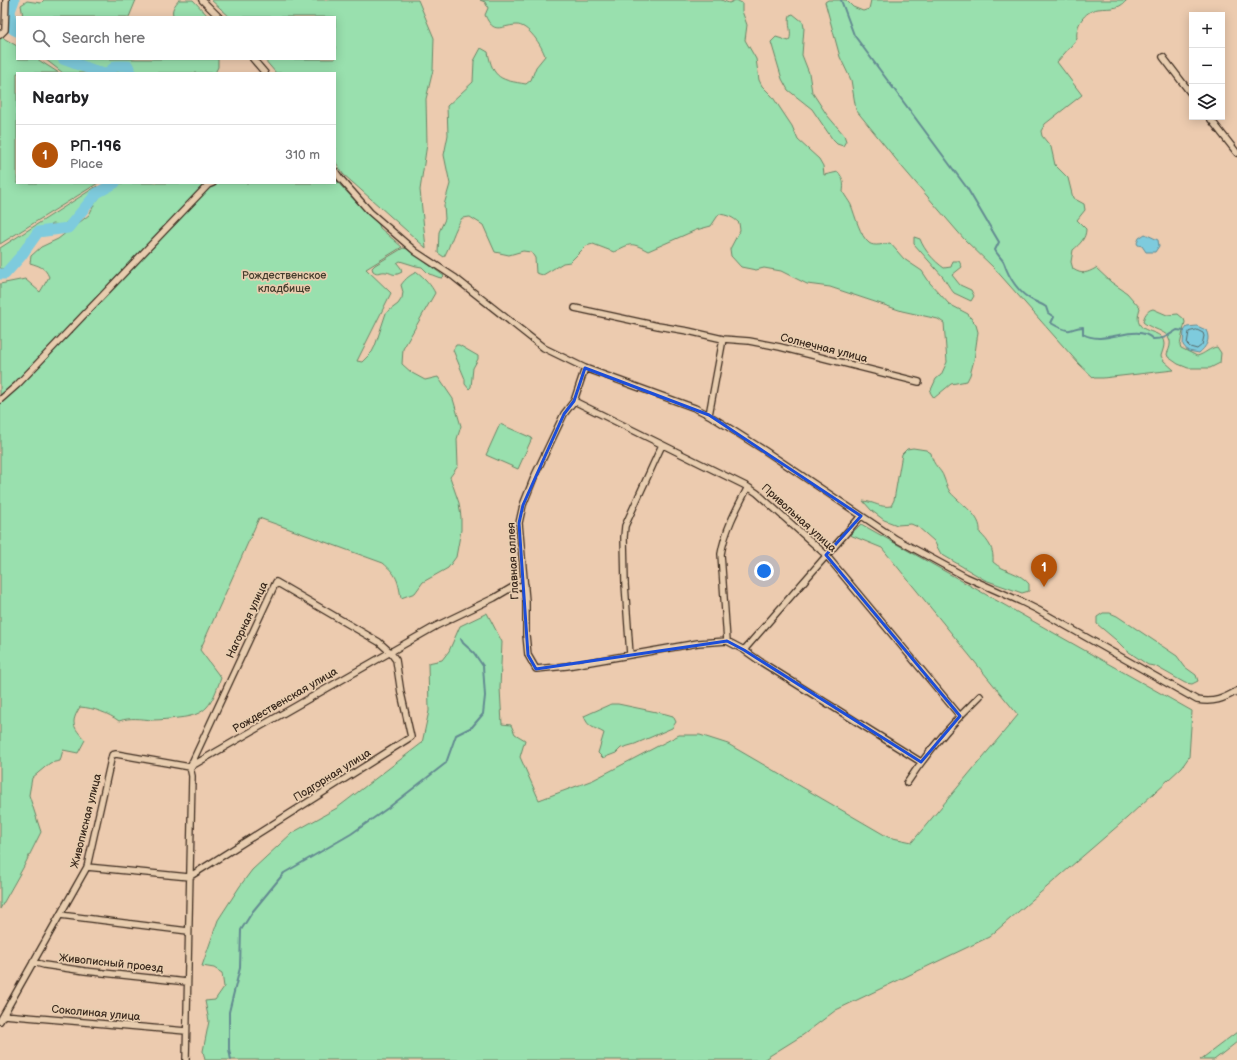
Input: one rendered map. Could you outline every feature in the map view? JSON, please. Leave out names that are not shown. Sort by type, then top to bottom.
[{"type":"street","points":[[0,36],[5,30],[6,0]]},
{"type":"street","points":[[202,0],[218,16]]},
{"type":"street","points":[[1163,57],[1189,91]]},
{"type":"street","points":[[254,60],[263,72]]},
{"type":"street","points":[[1211,120],[1237,153]]},
{"type":"street","points":[[337,178],[370,212],[416,252],[454,277],[544,348],[586,368],[709,414],[896,539],[966,577],[1038,610],[1197,700],[1208,702],[1219,700],[1237,691]]},
{"type":"street","points":[[0,400],[18,385],[210,184]]},
{"type":"street","name":"Солнечная улица","points":[[575,308],[723,339],[749,341],[780,347],[919,382]]},
{"type":"street","points":[[709,414],[723,339]]},
{"type":"street","name":"Главная аллея","points":[[586,368],[574,401],[564,414],[522,505],[519,523],[525,585],[528,655],[536,669],[567,666],[630,655]]},
{"type":"street","name":"Привольная улица","points":[[574,401],[748,487],[757,493],[826,555],[960,716]]},
{"type":"street","points":[[662,445],[625,526],[625,584],[630,655],[727,641],[744,650],[921,762]]},
{"type":"street","points":[[727,641],[721,554],[723,541],[748,487]]},
{"type":"street","points":[[744,650],[861,516]]},
{"type":"street","name":"Нагорная улица","points":[[190,767],[276,582],[379,642],[390,652]]},
{"type":"street","name":"Рождественская улица","points":[[190,767],[436,626],[494,598],[511,588],[525,585]]},
{"type":"street","name":"Подгорная улица","points":[[189,877],[411,736],[401,693],[396,660],[390,652]]},
{"type":"street","points":[[907,782],[921,762],[960,716],[980,696]]},
{"type":"street","name":"Живописная улица","points":[[0,1021],[87,867],[112,756],[116,754],[190,767]]},
{"type":"street","points":[[186,1060],[192,776],[190,767]]},
{"type":"street","points":[[87,867],[189,877]]},
{"type":"street","points":[[60,915],[188,931]]},
{"type":"street","name":"Живописный проезд","points":[[33,962],[44,966],[187,982]]},
{"type":"street","name":"Соколиная улица","points":[[4,1015],[186,1031]]},
{"type":"highlighted area","points":[[585,368],[709,415],[861,516],[826,555],[960,716],[921,762],[744,650],[727,641],[536,669],[528,655],[519,523],[523,505],[564,414],[574,401]]},
{"type":"green space","points":[[44,0],[136,0],[129,16],[23,16],[21,5],[27,1],[41,3]]},
{"type":"green space","points":[[179,0],[193,0],[208,16],[174,16],[173,10]]},
{"type":"green space","points":[[211,0],[418,0],[434,38],[433,70],[426,99],[427,144],[420,190],[426,248],[343,174],[336,163],[336,72],[275,72],[265,60],[336,60],[336,16],[229,16]]},
{"type":"green space","points":[[480,0],[721,0],[729,3],[736,0],[742,3],[742,11],[747,25],[745,40],[756,59],[759,80],[762,86],[772,96],[792,126],[798,140],[819,159],[823,166],[824,175],[838,172],[843,182],[843,192],[851,205],[863,236],[869,243],[874,245],[890,243],[904,259],[922,271],[930,283],[949,304],[968,314],[976,325],[978,332],[974,360],[967,381],[951,384],[934,398],[930,392],[947,362],[944,323],[938,319],[902,311],[830,287],[807,284],[781,271],[764,268],[756,270],[741,267],[731,256],[730,249],[740,230],[739,223],[725,215],[719,214],[711,226],[696,230],[648,251],[634,245],[628,245],[614,252],[593,244],[586,246],[570,262],[563,263],[543,275],[536,273],[535,258],[531,252],[523,251],[509,255],[495,252],[483,225],[470,217],[462,218],[444,257],[438,253],[439,232],[445,219],[444,205],[450,184],[444,155],[448,135],[447,106],[473,82],[474,61],[481,48],[488,52],[493,68],[500,77],[510,81],[526,84],[531,80],[536,67],[545,56],[534,36],[525,28],[516,25],[498,28],[491,25],[485,15],[488,8],[485,2]]},
{"type":"green space","points":[[828,0],[846,0],[853,7],[863,11],[869,9],[871,0],[1127,0],[1117,7],[1093,10],[1085,16],[1079,24],[1077,29],[1077,39],[1057,62],[1082,95],[1045,124],[1041,131],[1042,136],[1051,147],[1055,165],[1068,178],[1073,198],[1084,204],[1085,210],[1077,220],[1086,229],[1086,232],[1082,241],[1073,250],[1071,262],[1073,269],[1084,273],[1096,268],[1111,282],[1127,293],[1140,308],[1138,318],[1139,324],[1143,328],[1162,338],[1164,346],[1161,356],[1164,361],[1174,370],[1094,378],[1079,364],[994,268],[964,239],[856,110],[851,80],[840,57],[825,2]]},
{"type":"green space","points":[[793,14],[803,22],[802,55],[809,73],[812,92],[827,115],[844,135],[846,141],[843,146],[837,144],[833,140],[812,109],[788,90],[782,79],[771,42],[776,37],[789,41],[789,19],[790,15]]},
{"type":"green space","points":[[0,36],[16,45],[16,60],[39,60],[57,72],[16,72],[16,184],[96,184],[0,244]]},
{"type":"green space","points":[[46,60],[218,60],[218,67],[216,72],[62,72]]},
{"type":"green space","name":"Рождественское кладбище","points":[[336,179],[379,225],[380,228],[402,247],[366,269],[391,293],[357,361],[362,362],[372,352],[386,313],[398,304],[402,298],[403,292],[401,285],[408,277],[417,272],[428,282],[435,293],[403,349],[402,364],[412,373],[425,380],[438,377],[453,399],[461,426],[457,439],[458,466],[450,477],[459,503],[461,530],[456,557],[448,568],[423,582],[415,593],[401,598],[396,578],[383,563],[259,518],[200,650],[221,678],[211,702],[202,711],[188,717],[156,720],[131,719],[119,721],[101,711],[80,707],[75,717],[74,725],[85,740],[78,753],[63,750],[60,761],[50,763],[32,778],[29,795],[41,832],[0,909],[0,284],[25,279],[40,292],[49,277],[44,269],[30,263],[31,256],[41,247],[58,239],[89,215],[95,203],[110,184],[336,184]]},
{"type":"green space","points":[[97,186],[73,217],[63,225],[52,224],[35,234],[16,259],[4,269],[0,268],[0,248]]},
{"type":"green space","points":[[914,237],[920,239],[930,255],[944,268],[951,267],[953,261],[959,261],[962,267],[952,275],[960,285],[971,290],[974,296],[971,301],[954,293],[943,277],[914,244]]},
{"type":"green space","points":[[403,248],[409,249],[444,276],[442,278],[437,277],[429,274],[422,267],[400,261],[397,263],[402,272],[395,274],[388,272],[376,273],[373,271],[372,268],[375,265]]},
{"type":"green space","points":[[1153,309],[1167,315],[1178,314],[1184,319],[1185,322],[1180,345],[1181,348],[1197,356],[1217,347],[1221,353],[1220,363],[1210,368],[1188,368],[1178,364],[1168,357],[1167,354],[1170,346],[1170,340],[1168,336],[1143,322],[1146,314]]},
{"type":"green space","points":[[456,345],[459,345],[478,356],[473,368],[471,387],[469,389],[465,384],[465,379],[453,350]]},
{"type":"green space","points":[[500,424],[532,438],[518,469],[486,455]]},
{"type":"green space","points":[[913,448],[926,450],[931,453],[933,461],[943,475],[950,492],[978,521],[980,533],[992,549],[993,562],[1002,568],[1017,574],[1025,580],[1029,584],[1029,591],[1022,593],[985,580],[941,554],[934,541],[918,527],[911,524],[897,525],[884,520],[872,511],[863,501],[884,506],[891,506],[894,500],[902,454],[907,449]]},
{"type":"green space","points":[[861,524],[1192,711],[1189,757],[1182,767],[1127,818],[989,937],[836,1010],[803,1035],[763,1060],[205,1060],[203,1051],[209,1021],[205,1001],[215,1000],[224,987],[222,973],[214,968],[202,966],[218,920],[252,870],[292,833],[337,808],[422,743],[429,711],[428,663],[442,660],[449,651],[460,626],[487,613],[502,642],[500,688],[502,724],[511,725],[515,734],[525,740],[520,757],[539,800],[593,780],[679,735],[700,735],[728,744],[888,837],[912,842],[1018,715],[882,548],[850,535]]},
{"type":"green space","points":[[1103,613],[1110,613],[1117,616],[1177,656],[1185,667],[1196,675],[1198,681],[1192,684],[1185,683],[1155,666],[1148,665],[1126,650],[1097,624],[1097,617]]},
{"type":"green space","points":[[611,704],[618,704],[666,714],[673,716],[676,722],[672,728],[635,744],[621,748],[616,753],[603,758],[598,753],[604,733],[589,725],[584,716]]},
{"type":"green space","points":[[1237,1032],[1237,1042],[1214,1060],[1200,1060]]},
{"type":"water","points":[[1145,234],[1158,240],[1159,246],[1155,252],[1146,252],[1142,246],[1138,245],[1137,243],[1139,238]]},
{"type":"water","points":[[1197,326],[1206,330],[1208,337],[1206,346],[1199,353],[1188,351],[1183,345],[1184,331],[1187,327]]},
{"type":"waterway","points":[[14,0],[10,11],[13,29],[16,30]]},
{"type":"waterway","points":[[841,0],[854,35],[967,188],[999,242],[995,250],[1003,261],[1012,280],[1019,290],[1029,298],[1046,307],[1048,313],[1054,317],[1051,323],[1068,330],[1083,327],[1083,334],[1101,338],[1129,333],[1138,333],[1146,334],[1153,339],[1157,339],[1166,337],[1177,330],[1184,331]]},
{"type":"waterway","points":[[66,60],[98,72]]},
{"type":"waterway","points":[[108,72],[116,66],[128,66],[131,72]]},
{"type":"waterway","points":[[0,274],[5,274],[21,256],[38,232],[68,228],[97,193],[113,184]]},
{"type":"waterway","points":[[231,1060],[229,1049],[229,1012],[240,968],[241,930],[253,911],[284,873],[351,834],[388,808],[446,763],[456,735],[472,727],[483,714],[485,696],[483,666],[474,653],[463,643],[461,639]]},
{"type":"place","name":"РП-196","points":[[1044,587]]}]
